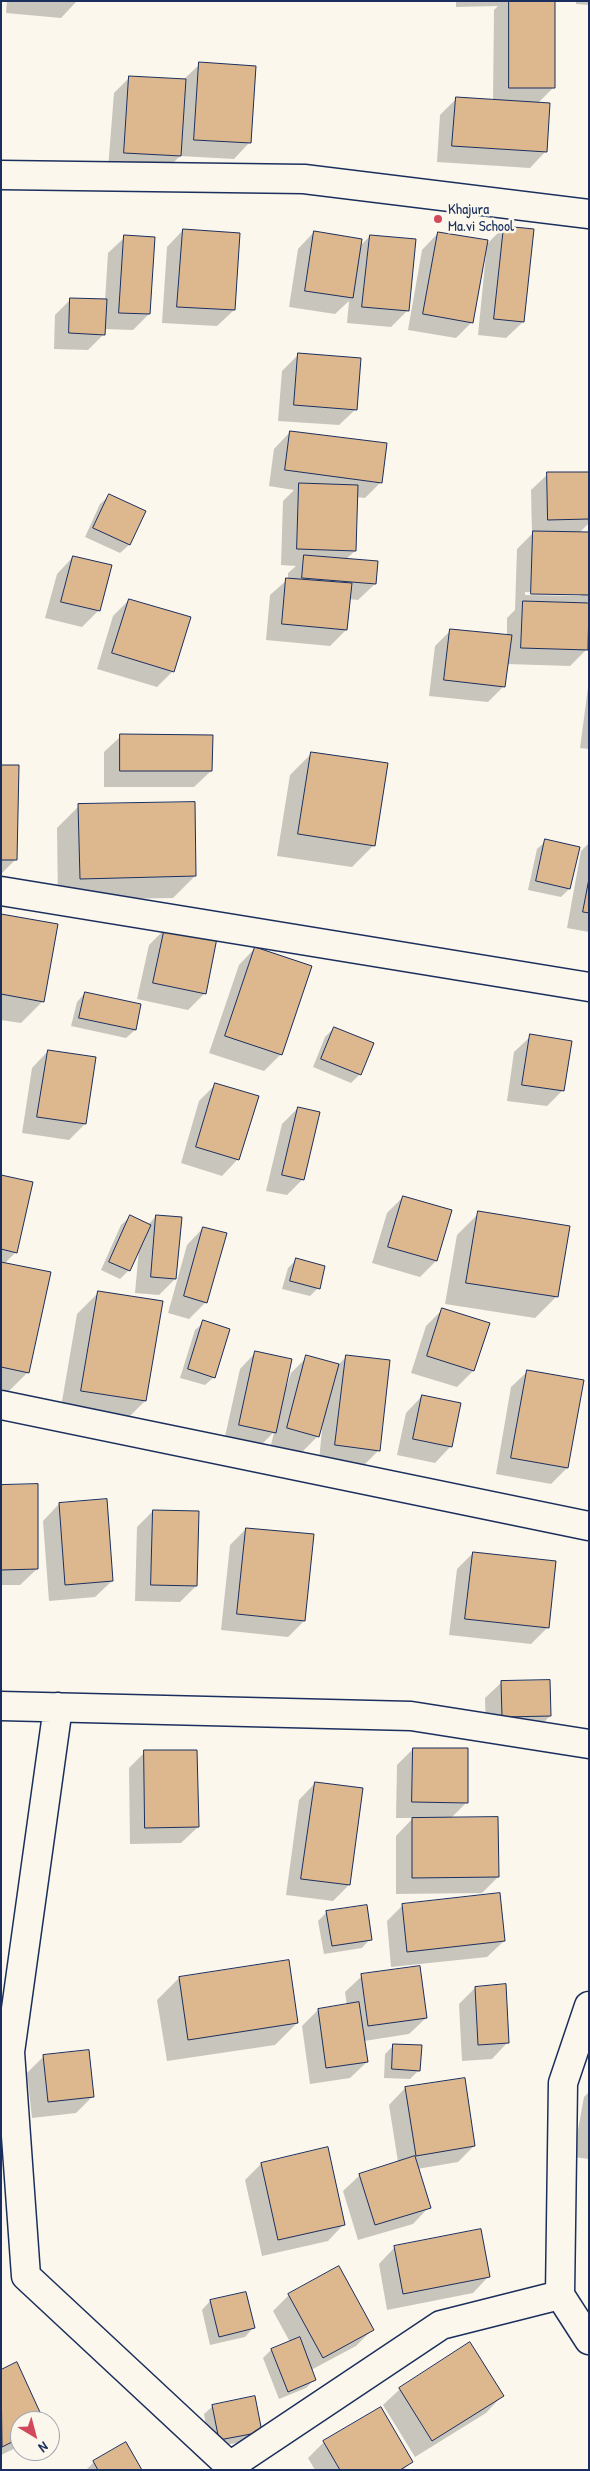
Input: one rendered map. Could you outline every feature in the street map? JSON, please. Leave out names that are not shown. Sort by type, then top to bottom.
[{"type":"street","points":[[1,175],[304,179],[589,214]]},
{"type":"street","points":[[1,891],[589,987]]},
{"type":"street","points":[[1,1405],[589,1526]]},
{"type":"street","points":[[1,1706],[411,1716],[589,1744]]},
{"type":"street","points":[[58,1707],[10,2052],[26,2276],[230,2468],[441,2325],[560,2295]]},
{"type":"street","points":[[589,2006],[563,2083],[560,2295],[589,2340]]},
{"type":"building","points":[[509,1],[555,1],[555,88],[509,88]]},
{"type":"building","points":[[199,62],[256,66],[251,143],[194,140]]},
{"type":"building","points":[[129,76],[186,79],[181,156],[124,153]]},
{"type":"building","points":[[456,97],[550,103],[547,152],[452,146]]},
{"type":"building","points":[[504,226],[534,229],[524,322],[494,319]]},
{"type":"building","points":[[183,229],[240,233],[235,310],[177,307]]},
{"type":"building","points":[[314,231],[362,239],[353,298],[305,291]]},
{"type":"building","points":[[438,232],[488,240],[473,323],[423,314]]},
{"type":"building","points":[[124,235],[155,237],[150,314],[119,313]]},
{"type":"building","points":[[370,235],[416,239],[409,311],[362,307]]},
{"type":"building","points":[[70,298],[107,299],[105,335],[69,333]]},
{"type":"building","points":[[298,353],[361,358],[357,410],[294,405]]},
{"type":"building","points":[[290,431],[387,443],[382,483],[285,470]]},
{"type":"building","points":[[547,472],[589,472],[589,519],[548,520]]},
{"type":"building","points":[[299,483],[358,485],[356,551],[297,549]]},
{"type":"building","points":[[109,494],[146,511],[130,545],[93,528]]},
{"type":"building","points":[[533,531],[589,532],[589,595],[531,594]]},
{"type":"building","points":[[304,555],[378,561],[376,584],[302,578]]},
{"type":"building","points":[[73,556],[112,565],[100,611],[61,602]]},
{"type":"building","points":[[286,578],[352,583],[347,630],[282,624]]},
{"type":"building","points":[[129,599],[191,617],[174,672],[112,653]]},
{"type":"building","points":[[523,601],[589,603],[588,650],[521,648]]},
{"type":"building","points":[[450,629],[512,635],[505,687],[444,680]]},
{"type":"building","points":[[120,734],[213,735],[212,771],[120,771]]},
{"type":"building","points":[[311,752],[388,763],[375,846],[298,834]]},
{"type":"building","points":[[1,765],[19,765],[17,860],[1,860]]},
{"type":"building","points":[[195,802],[196,876],[80,879],[78,804]]},
{"type":"building","points":[[545,839],[580,847],[570,889],[536,881]]},
{"type":"building","points":[[589,879],[589,913],[583,912]]},
{"type":"building","points":[[1,914],[58,924],[44,1002],[1,994]]},
{"type":"building","points":[[165,927],[217,938],[206,994],[153,983]]},
{"type":"building","points":[[255,947],[312,966],[282,1055],[225,1036]]},
{"type":"building","points":[[85,992],[141,1004],[136,1030],[79,1018]]},
{"type":"building","points":[[334,1027],[374,1043],[361,1075],[321,1059]]},
{"type":"building","points":[[530,1034],[572,1041],[564,1091],[522,1085]]},
{"type":"building","points":[[48,1050],[96,1057],[86,1124],[37,1117]]},
{"type":"building","points":[[215,1083],[259,1096],[239,1160],[196,1147]]},
{"type":"building","points":[[298,1107],[320,1112],[304,1180],[282,1175]]},
{"type":"building","points":[[1,1175],[33,1182],[17,1253],[1,1249]]},
{"type":"building","points":[[403,1196],[452,1210],[437,1261],[388,1247]]},
{"type":"building","points":[[478,1211],[570,1226],[558,1297],[466,1283]]},
{"type":"building","points":[[130,1215],[151,1225],[130,1271],[109,1262]]},
{"type":"building","points":[[156,1215],[182,1217],[176,1279],[151,1277]]},
{"type":"building","points":[[203,1227],[227,1233],[207,1303],[184,1296]]},
{"type":"building","points":[[296,1258],[325,1266],[320,1289],[290,1281]]},
{"type":"building","points":[[1,1262],[51,1272],[29,1373],[1,1367]]},
{"type":"building","points":[[98,1291],[163,1301],[146,1401],[81,1391]]},
{"type":"building","points":[[442,1308],[490,1323],[474,1371],[427,1356]]},
{"type":"building","points":[[203,1320],[230,1329],[215,1378],[188,1369]]},
{"type":"building","points":[[255,1351],[292,1359],[276,1433],[239,1425]]},
{"type":"building","points":[[306,1355],[339,1364],[319,1437],[287,1428]]},
{"type":"building","points":[[346,1355],[390,1360],[380,1451],[335,1445]]},
{"type":"building","points":[[527,1370],[584,1380],[568,1468],[511,1458]]},
{"type":"building","points":[[422,1395],[461,1403],[452,1447],[413,1439]]},
{"type":"building","points":[[38,1484],[38,1569],[1,1570],[1,1485]]},
{"type":"building","points":[[107,1499],[113,1581],[65,1585],[59,1503]]},
{"type":"building","points":[[153,1510],[199,1511],[197,1586],[151,1585]]},
{"type":"building","points":[[246,1528],[314,1534],[305,1621],[237,1614]]},
{"type":"building","points":[[473,1552],[556,1561],[549,1628],[465,1619]]},
{"type":"building","points":[[550,1680],[551,1716],[502,1717],[501,1681]]},
{"type":"building","points":[[413,1748],[468,1748],[468,1803],[412,1802]]},
{"type":"building","points":[[144,1750],[197,1750],[199,1827],[145,1828]]},
{"type":"building","points":[[315,1782],[363,1788],[350,1885],[301,1879]]},
{"type":"building","points":[[498,1817],[499,1877],[412,1878],[412,1818]]},
{"type":"building","points":[[500,1893],[505,1941],[407,1952],[402,1904]]},
{"type":"building","points":[[367,1905],[372,1940],[332,1946],[326,1911]]},
{"type":"building","points":[[289,1960],[298,2023],[188,2040],[179,1977]]},
{"type":"building","points":[[420,1966],[427,2018],[368,2026],[361,1974]]},
{"type":"building","points":[[506,1984],[509,2043],[478,2045],[475,1987]]},
{"type":"building","points":[[359,2002],[368,2062],[326,2068],[318,2009]]},
{"type":"building","points":[[393,2044],[422,2045],[420,2071],[392,2069]]},
{"type":"building","points":[[89,2050],[94,2097],[48,2102],[43,2055]]},
{"type":"building","points":[[465,2078],[475,2146],[416,2156],[405,2087]]},
{"type":"building","points":[[328,2147],[345,2225],[278,2240],[261,2163]]},
{"type":"building","points":[[415,2156],[431,2208],[375,2225],[359,2174]]},
{"type":"building","points":[[481,2229],[490,2277],[403,2294],[394,2246]]},
{"type":"building","points":[[339,2266],[374,2330],[323,2358],[288,2294]]},
{"type":"building","points":[[246,2292],[255,2328],[219,2337],[210,2300]]},
{"type":"building","points":[[300,2337],[316,2380],[288,2392],[271,2349]]},
{"type":"building","points":[[470,2342],[504,2396],[432,2441],[399,2388]]},
{"type":"building","points":[[17,2362],[39,2411],[10,2411],[10,2443],[2,2447],[1,2370]]},
{"type":"building","points":[[255,2396],[262,2432],[219,2440],[212,2405]]},
{"type":"building","points":[[381,2407],[413,2462],[400,2470],[340,2470],[323,2441]]},
{"type":"building","points":[[126,2442],[142,2470],[98,2470],[93,2461]]},
{"type":"place","name":"Khajura Ma.vi School","points":[[438,219]]}]
